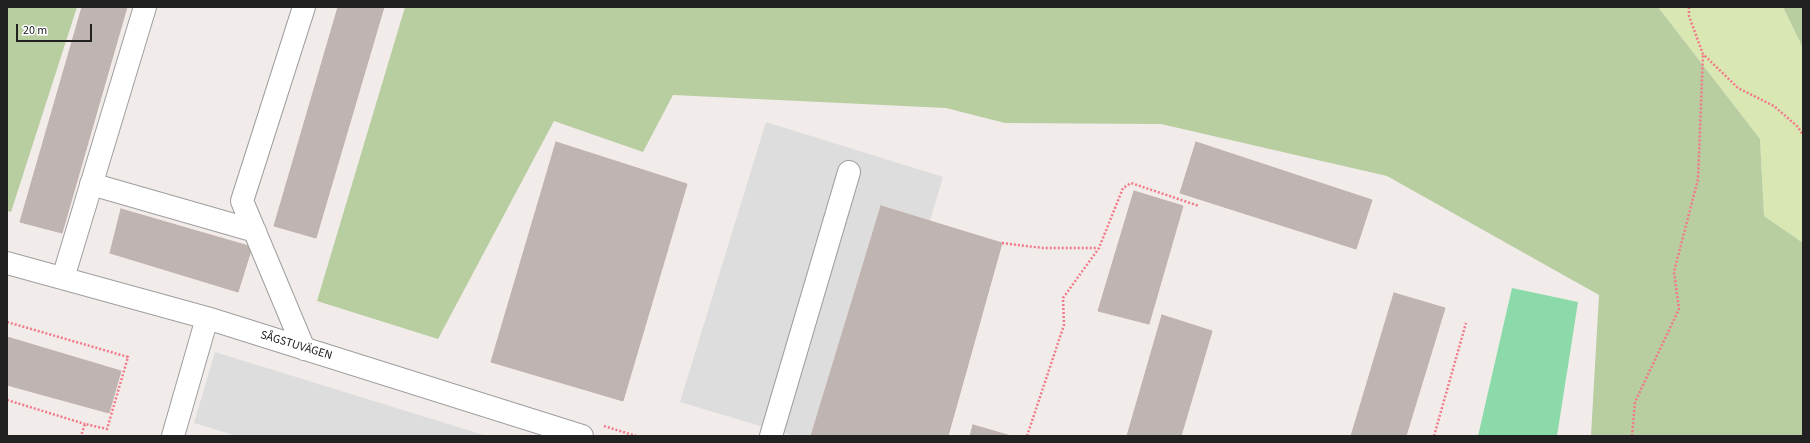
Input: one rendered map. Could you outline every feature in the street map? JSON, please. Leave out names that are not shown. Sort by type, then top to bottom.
[{"type":"street","points":[[63,278],[145,7]]},
{"type":"street","points":[[304,7],[242,201],[304,348]]},
{"type":"street","points":[[771,436],[849,172]]},
{"type":"street","points":[[91,184],[255,231]]},
{"type":"street","name":"SÅGSTUVÄGEN","points":[[7,263],[207,318],[582,436]]},
{"type":"street","points":[[173,436],[207,318]]},
{"type":"path","points":[[1632,436],[1635,402],[1679,309],[1674,272],[1698,179],[1703,54],[1689,16],[1689,7]]},
{"type":"path","points":[[1703,54],[1738,88],[1774,106],[1798,127],[1803,135]]},
{"type":"path","points":[[1027,436],[1064,325],[1063,298],[1099,248],[1122,188],[1131,183],[1199,206]]},
{"type":"path","points":[[1002,243],[1043,248],[1099,248]]},
{"type":"path","points":[[7,322],[128,357],[107,429],[85,424],[7,400]]},
{"type":"path","points":[[1434,436],[1466,323]]},
{"type":"path","points":[[81,436],[85,424]]},
{"type":"green space","points":[[7,7],[77,7],[11,212],[7,211]]},
{"type":"green space","points":[[405,7],[1658,7],[1760,139],[1764,216],[1803,243],[1803,436],[1591,436],[1599,295],[1387,176],[1161,124],[1005,123],[946,108],[673,95],[643,152],[554,121],[438,339],[317,301]]},
{"type":"green space","points":[[1658,7],[1783,7],[1803,48],[1803,243],[1764,216],[1760,139]]},
{"type":"green space","points":[[1783,7],[1803,7],[1803,48]]},
{"type":"green space","points":[[1512,288],[1578,302],[1557,436],[1478,436]]},
{"type":"shaded area","points":[[766,122],[943,177],[930,221],[881,206],[811,436],[794,436],[680,402]]},
{"type":"shaded area","points":[[215,352],[487,436],[237,436],[194,423]]},
{"type":"building","points":[[82,7],[127,7],[62,233],[20,222]]},
{"type":"building","points":[[338,7],[384,7],[316,238],[274,226]]},
{"type":"building","points":[[556,142],[687,184],[623,401],[491,362]]},
{"type":"building","points":[[1196,142],[1372,200],[1356,249],[1180,193]]},
{"type":"building","points":[[1134,191],[1183,206],[1149,324],[1098,311]]},
{"type":"building","points":[[881,206],[1002,243],[948,436],[811,436]]},
{"type":"building","points":[[121,209],[252,247],[238,292],[110,253]]},
{"type":"building","points":[[1394,293],[1445,308],[1406,436],[1351,436]]},
{"type":"building","points":[[1162,315],[1212,331],[1181,436],[1127,436]]},
{"type":"building","points":[[7,337],[121,371],[109,413],[7,385]]},
{"type":"building","points":[[973,425],[1011,436],[970,436]]}]
